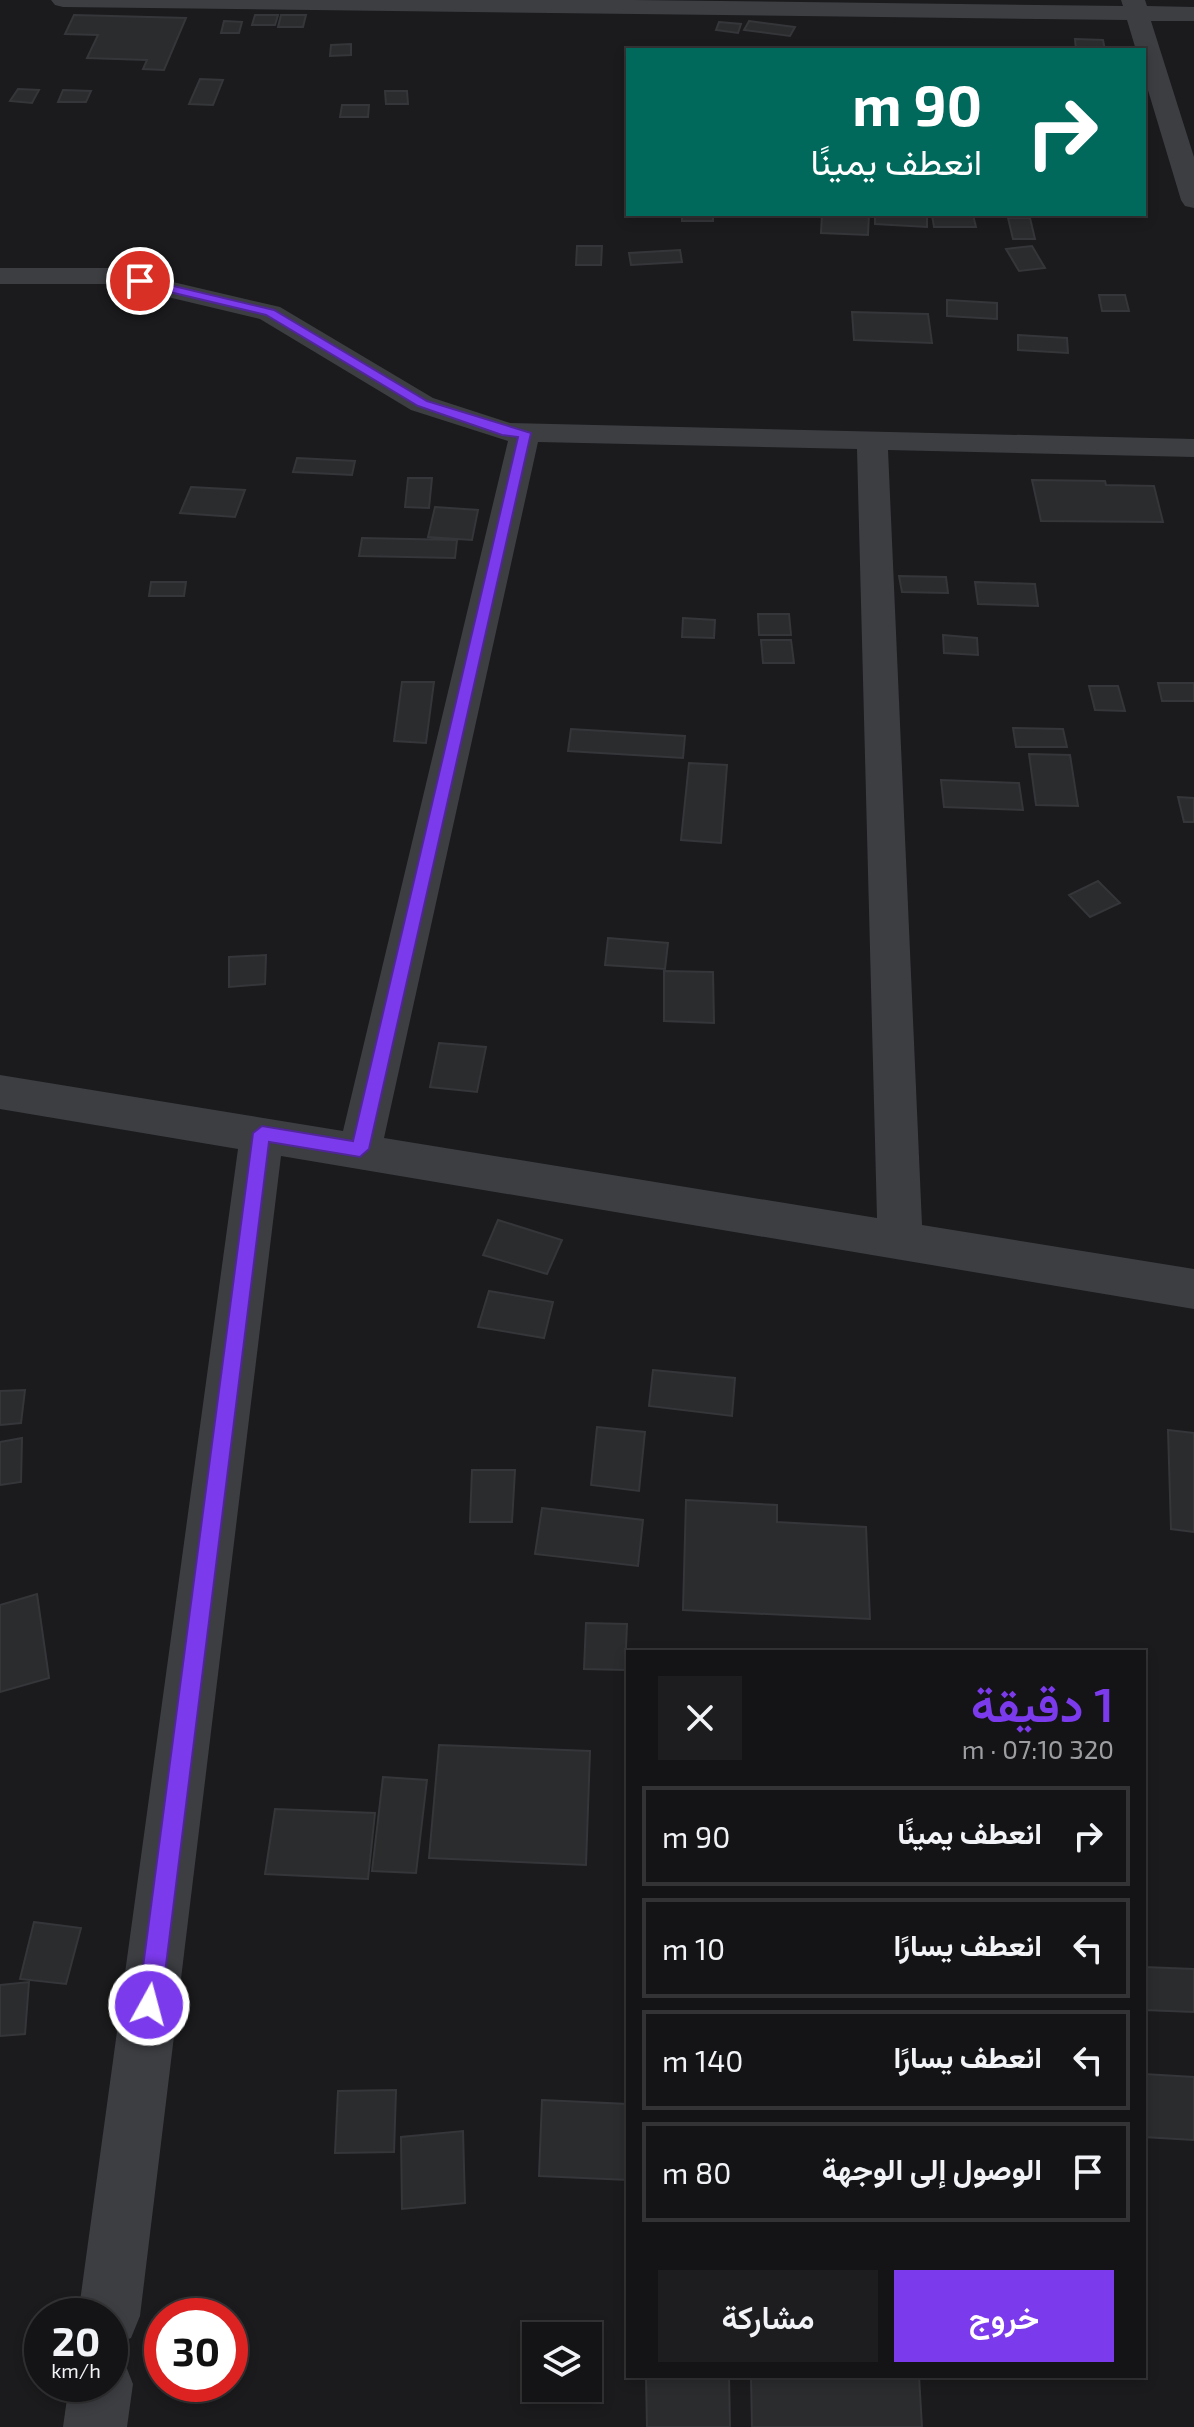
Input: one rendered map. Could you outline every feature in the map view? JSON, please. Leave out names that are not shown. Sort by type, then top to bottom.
[{"type":"street","points":[[63,0],[1136,6],[1194,14]]},
{"type":"street","points":[[1136,6],[1187,155],[1194,200]]},
{"type":"street","points":[[0,276],[113,276],[270,313],[422,404],[507,432],[1194,448]]},
{"type":"street","points":[[360,1149],[525,433]]},
{"type":"street","points":[[872,442],[900,1240]]},
{"type":"street","points":[[0,1092],[1194,1289]]},
{"type":"street","points":[[111,2298],[262,1133]]},
{"type":"street","points":[[95,2427],[98,2402]]},
{"type":"building","points":[[74,15],[186,18],[164,70],[143,69],[147,60],[87,58],[98,35],[65,34]]},
{"type":"building","points":[[255,15],[278,15],[275,25],[252,25]]},
{"type":"building","points":[[281,15],[306,15],[303,27],[278,27]]},
{"type":"building","points":[[224,21],[242,22],[239,33],[221,33]]},
{"type":"building","points":[[749,21],[795,27],[790,36],[744,30]]},
{"type":"building","points":[[719,22],[741,24],[738,33],[716,30]]},
{"type":"building","points":[[1075,39],[1103,40],[1105,48],[1076,48]]},
{"type":"building","points":[[351,44],[351,55],[330,56],[331,45]]},
{"type":"building","points":[[200,79],[223,80],[213,105],[189,104]]},
{"type":"building","points":[[18,89],[39,90],[32,103],[10,101]]},
{"type":"building","points":[[63,90],[91,91],[86,102],[58,102]]},
{"type":"building","points":[[385,91],[407,91],[408,104],[386,104]]},
{"type":"building","points":[[342,105],[369,105],[368,117],[340,117]]},
{"type":"building","points":[[682,216],[713,216],[713,221],[682,221]]},
{"type":"building","points":[[822,216],[869,216],[868,235],[821,233]]},
{"type":"building","points":[[875,216],[927,216],[927,227],[875,224]]},
{"type":"building","points":[[932,216],[973,216],[976,227],[934,227]]},
{"type":"building","points":[[1008,218],[1030,218],[1035,239],[1013,239]]},
{"type":"building","points":[[577,246],[602,246],[601,265],[576,265]]},
{"type":"building","points":[[1032,246],[1045,268],[1019,271],[1006,249]]},
{"type":"building","points":[[680,250],[682,262],[631,265],[629,253]]},
{"type":"building","points":[[1099,295],[1125,295],[1129,311],[1102,311]]},
{"type":"building","points":[[947,300],[997,303],[997,319],[947,316]]},
{"type":"building","points":[[852,312],[928,314],[932,343],[854,340]]},
{"type":"building","points":[[1018,335],[1067,338],[1068,353],[1018,350]]},
{"type":"building","points":[[297,458],[355,461],[352,475],[293,472]]},
{"type":"building","points":[[408,478],[432,478],[429,508],[405,507]]},
{"type":"building","points":[[1032,480],[1105,481],[1106,485],[1154,486],[1163,522],[1041,521]]},
{"type":"building","points":[[191,487],[245,490],[235,517],[180,513]]},
{"type":"building","points":[[435,507],[478,510],[472,540],[428,537]]},
{"type":"building","points":[[362,538],[457,540],[455,558],[359,556]]},
{"type":"building","points":[[899,576],[946,577],[948,593],[902,592]]},
{"type":"building","points":[[151,582],[186,582],[184,596],[149,596]]},
{"type":"building","points":[[975,582],[1035,584],[1038,606],[978,604]]},
{"type":"building","points":[[758,614],[789,614],[791,635],[759,635]]},
{"type":"building","points":[[683,618],[715,620],[714,638],[682,637]]},
{"type":"building","points":[[943,635],[977,638],[978,655],[944,653]]},
{"type":"building","points":[[761,640],[791,640],[794,663],[763,663]]},
{"type":"building","points":[[402,682],[434,682],[426,743],[394,741]]},
{"type":"building","points":[[1158,683],[1194,683],[1194,701],[1162,701]]},
{"type":"building","points":[[1089,686],[1118,686],[1125,711],[1095,710]]},
{"type":"building","points":[[1013,728],[1063,729],[1067,747],[1016,747]]},
{"type":"building","points":[[571,729],[685,736],[683,758],[568,751]]},
{"type":"building","points":[[1029,754],[1070,755],[1078,806],[1036,805]]},
{"type":"building","points":[[689,763],[727,765],[721,843],[681,840]]},
{"type":"building","points":[[941,780],[1019,783],[1023,810],[944,807]]},
{"type":"building","points":[[1178,797],[1194,798],[1194,822],[1184,822]]},
{"type":"building","points":[[1098,881],[1120,903],[1090,917],[1069,895]]},
{"type":"building","points":[[608,938],[668,943],[665,969],[605,965]]},
{"type":"building","points":[[266,955],[265,984],[229,987],[229,957]]},
{"type":"building","points":[[664,971],[713,972],[714,1023],[664,1021]]},
{"type":"building","points":[[439,1043],[486,1047],[477,1092],[430,1087]]},
{"type":"building","points":[[498,1220],[562,1240],[547,1274],[483,1255]]},
{"type":"building","points":[[489,1291],[553,1302],[544,1338],[478,1327]]},
{"type":"building","points":[[653,1370],[735,1378],[732,1416],[649,1406]]},
{"type":"building","points":[[25,1390],[21,1423],[0,1425],[0,1391]]},
{"type":"building","points":[[597,1427],[645,1432],[639,1491],[591,1485]]},
{"type":"building","points":[[1168,1430],[1194,1433],[1194,1532],[1171,1529]]},
{"type":"building","points":[[22,1438],[21,1482],[0,1485],[0,1442]]},
{"type":"building","points":[[472,1470],[515,1470],[512,1522],[470,1522]]},
{"type":"building","points":[[686,1500],[777,1505],[777,1522],[866,1527],[870,1619],[683,1610]]},
{"type":"building","points":[[542,1508],[643,1520],[638,1566],[535,1554]]},
{"type":"building","points":[[37,1594],[49,1678],[0,1692],[0,1605]]},
{"type":"building","points":[[586,1623],[627,1624],[625,1670],[584,1669]]},
{"type":"building","points":[[439,1745],[590,1751],[586,1865],[429,1858]]},
{"type":"building","points":[[383,1777],[427,1780],[416,1873],[372,1871]]},
{"type":"building","points":[[275,1809],[375,1813],[368,1879],[265,1874]]},
{"type":"building","points":[[34,1922],[81,1928],[66,1984],[20,1979]]},
{"type":"building","points":[[1146,1967],[1194,1969],[1194,2012],[1146,2010]]},
{"type":"building","points":[[29,1982],[25,2034],[0,2036],[0,1985]]},
{"type":"building","points":[[1146,2074],[1194,2077],[1194,2140],[1146,2137]]},
{"type":"building","points":[[396,2090],[394,2152],[335,2153],[338,2091]]},
{"type":"building","points":[[542,2100],[626,2104],[626,2180],[539,2176]]},
{"type":"building","points":[[463,2131],[465,2203],[402,2209],[401,2137]]},
{"type":"building","points":[[646,2378],[729,2378],[730,2427],[647,2427]]},
{"type":"building","points":[[751,2378],[919,2378],[922,2427],[752,2427]]},
{"type":"route","points":[[140,281],[270,313],[351,358],[422,404],[507,432],[525,433],[360,1149],[262,1133],[149,2005]]}]
